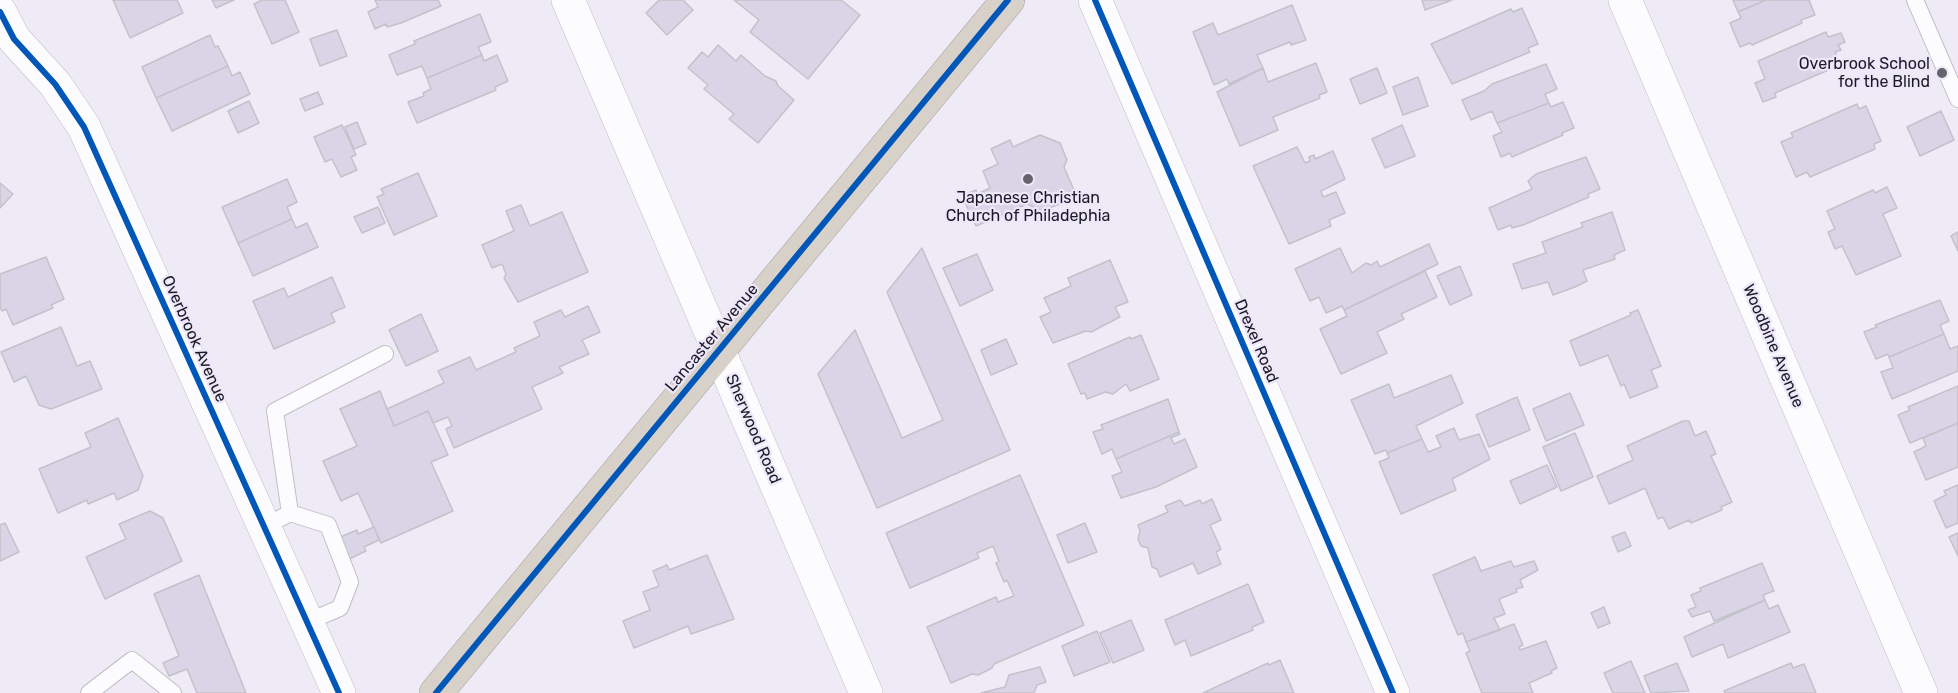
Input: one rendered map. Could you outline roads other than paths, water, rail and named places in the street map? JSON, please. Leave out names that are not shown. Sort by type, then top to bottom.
[{"type":"highway","name":"Lancaster Avenue","points":[[436,693],[1008,0]]},
{"type":"street","name":"Sherwood Road","points":[[568,0],[866,693]]},
{"type":"street","name":"Drexel Road","points":[[1095,0],[1393,693]]},
{"type":"street","name":"Woodbine Avenue","points":[[1625,0],[1922,693]]},
{"type":"street","name":"Overbrook Avenue","points":[[0,12],[14,39],[55,84],[84,127],[277,520],[307,622],[339,693]]},
{"type":"lane","points":[[1915,0],[1957,95]]},
{"type":"lane","points":[[307,622],[340,608],[350,582],[328,525],[277,520],[275,411],[385,354]]},
{"type":"lane","points":[[89,693],[132,660],[173,693]]},
{"type":"place","name":"Overbrook School for the Blind","points":[[1942,73]]},
{"type":"place","name":"Japanese Christian Church of Philadephia","points":[[1028,179]]}]
